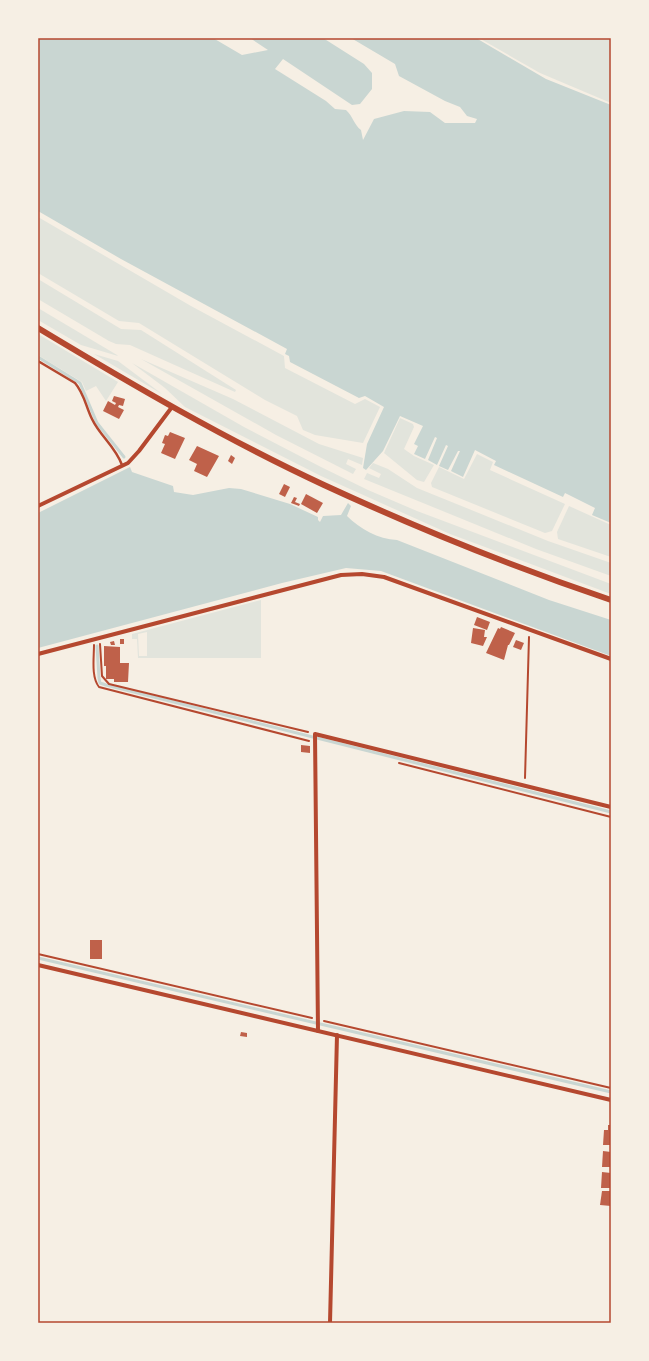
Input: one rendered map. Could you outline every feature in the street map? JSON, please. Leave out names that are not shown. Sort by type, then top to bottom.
[{"type":"street","points":[[38,328],[172,407],[322,484],[494,558],[611,600]]},
{"type":"street","points":[[38,506],[128,463],[139,451],[172,407]]},
{"type":"street","points":[[38,654],[94,638],[341,575],[362,574],[384,578],[611,658]]},
{"type":"street","points":[[318,1031],[315,738],[611,807]]},
{"type":"street","points":[[38,965],[611,1100]]},
{"type":"street","points":[[330,1323],[337,1036]]},
{"type":"lane","points":[[38,361],[75,383],[79,388],[92,420],[117,451],[122,465]]},
{"type":"path","points":[[525,786],[528,642],[532,630]]},
{"type":"path","points":[[100,637],[102,676],[109,684],[315,738]]},
{"type":"path","points":[[94,638],[94,675],[96,683],[99,687],[315,738]]},
{"type":"path","points":[[395,762],[611,817]]},
{"type":"path","points":[[38,954],[318,1022],[611,1088]]},
{"type":"shaded area","points":[[38,38],[213,38],[242,55],[268,50],[250,38],[323,38],[364,64],[372,73],[372,89],[360,104],[352,105],[283,59],[275,69],[326,101],[335,109],[346,110],[361,130],[363,140],[374,119],[404,111],[430,112],[445,123],[475,123],[477,119],[467,116],[460,107],[445,101],[399,76],[395,64],[351,38],[476,38],[546,79],[611,105],[611,523],[592,515],[595,508],[565,493],[563,497],[494,465],[496,461],[475,450],[463,477],[451,471],[460,451],[458,451],[448,470],[439,466],[448,446],[446,445],[437,465],[428,460],[437,438],[435,437],[425,459],[414,454],[418,446],[414,444],[423,426],[400,416],[383,451],[366,470],[363,468],[367,444],[384,407],[365,396],[359,398],[290,362],[289,356],[285,354],[287,349],[121,259],[38,211]]},
{"type":"shaded area","points":[[479,38],[611,38],[611,103],[540,73]]},
{"type":"shaded area","points":[[38,217],[191,306],[284,356],[285,368],[355,404],[365,399],[380,407],[363,443],[315,435],[303,430],[297,416],[265,400],[139,323],[119,321],[38,273]]},
{"type":"shaded area","points":[[38,279],[121,329],[141,330],[236,390],[235,392],[130,345],[116,344],[109,341],[38,299]]},
{"type":"shaded area","points":[[38,308],[118,356],[81,345],[38,320]]},
{"type":"shaded area","points":[[38,334],[118,382],[106,401],[96,386],[86,391],[82,382],[38,355]]},
{"type":"shaded area","points":[[94,354],[118,361],[162,394]]},
{"type":"shaded area","points":[[141,359],[233,399],[319,444],[363,458],[362,465],[348,459],[346,464],[356,469],[353,474],[276,435]]},
{"type":"shaded area","points":[[132,363],[244,427],[368,490],[417,511],[611,584],[611,594],[450,534],[321,476],[185,407],[165,388]]},
{"type":"shaded area","points":[[400,418],[413,424],[414,427],[404,449],[414,456],[434,465],[424,482],[417,480],[384,453]]},
{"type":"shaded area","points":[[477,454],[493,462],[490,470],[565,504],[552,531],[545,533],[432,487],[431,483],[439,467],[464,479]]},
{"type":"shaded area","points":[[373,463],[388,469],[417,488],[548,541],[611,563],[611,576],[536,549],[364,479],[367,473],[379,478],[381,474],[369,468]]},
{"type":"shaded area","points":[[130,467],[132,472],[173,486],[174,492],[193,495],[229,488],[241,489],[290,504],[318,517],[320,522],[323,516],[341,515],[348,503],[351,506],[347,516],[358,525],[376,535],[383,538],[397,540],[549,600],[611,620],[611,656],[381,571],[346,568],[282,583],[38,648],[38,513]]},
{"type":"shaded area","points":[[569,506],[611,525],[611,557],[558,539],[557,532]]},
{"type":"shaded area","points":[[261,600],[261,658],[138,658],[137,639],[132,639],[132,634]],"holes":[[[147,632],[147,656],[139,656],[138,634]]]},
{"type":"building","points":[[114,396],[125,399],[123,406],[119,405],[118,407],[124,410],[119,419],[103,411],[108,401],[115,405],[116,403],[112,401]]},
{"type":"building","points":[[170,432],[185,438],[175,459],[161,453],[165,444],[162,443],[165,435],[168,436]]},
{"type":"building","points":[[197,446],[219,456],[207,477],[194,471],[197,464],[189,460]]},
{"type":"building","points":[[231,455],[235,458],[232,464],[228,461]]},
{"type":"building","points":[[284,484],[290,487],[285,497],[279,494]]},
{"type":"building","points":[[306,494],[323,503],[317,513],[301,504]]},
{"type":"building","points":[[294,497],[297,498],[295,502],[300,504],[299,506],[291,503]]},
{"type":"building","points":[[477,617],[490,622],[487,630],[474,625]]},
{"type":"building","points":[[501,627],[515,633],[508,645],[504,660],[486,653],[498,628],[500,629]]},
{"type":"building","points":[[473,628],[485,630],[484,637],[487,637],[483,646],[471,643]]},
{"type":"building","points":[[120,639],[124,639],[124,644],[120,644]]},
{"type":"building","points":[[516,640],[524,643],[521,650],[513,647]]},
{"type":"building","points":[[114,641],[115,645],[111,645],[110,642]]},
{"type":"building","points":[[104,646],[120,647],[120,663],[129,663],[128,682],[114,682],[114,679],[106,679],[106,666],[104,666]]},
{"type":"building","points":[[301,745],[310,746],[310,753],[301,752]]},
{"type":"building","points":[[90,940],[102,940],[102,959],[90,959]]},
{"type":"building","points":[[241,1032],[247,1033],[247,1037],[240,1036]]},
{"type":"building","points":[[608,1125],[611,1125],[611,1145],[603,1145],[604,1130],[608,1130]]},
{"type":"building","points":[[603,1151],[611,1152],[611,1167],[602,1167]]},
{"type":"building","points":[[602,1172],[611,1173],[611,1188],[601,1188]]},
{"type":"building","points":[[602,1191],[611,1191],[611,1206],[600,1205]]},
{"type":"waterway","points":[[38,357],[80,383],[97,423],[124,457]]},
{"type":"waterway","points":[[97,646],[100,683],[106,685],[611,812]]},
{"type":"waterway","points":[[38,958],[611,1092]]}]
